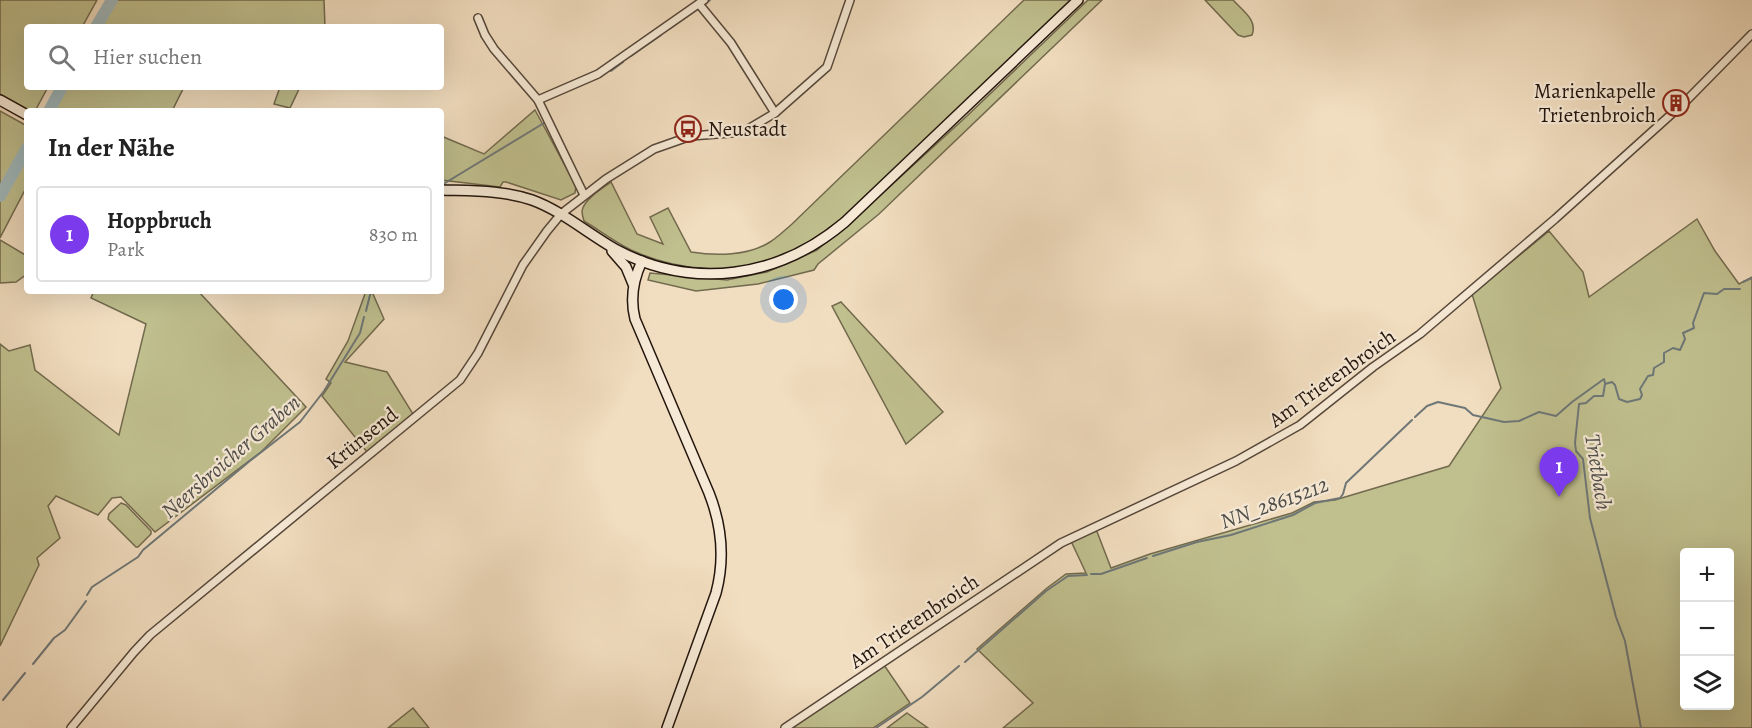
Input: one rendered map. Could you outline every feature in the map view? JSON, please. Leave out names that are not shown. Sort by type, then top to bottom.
[{"type":"main road","points":[[444,190],[512,194],[537,202],[561,214],[599,239],[642,261],[685,272],[732,273],[769,266],[812,247],[854,215],[1078,0]]},
{"type":"main road","points":[[0,100],[24,113]]},
{"type":"main road","points":[[599,239],[624,264],[633,285]]},
{"type":"main road","points":[[642,261],[633,285],[636,324],[709,493],[721,535],[721,562],[716,593],[668,728]]},
{"type":"street","name":"Krünsend","points":[[71,728],[135,650],[316,496],[460,380],[478,353],[523,265],[561,214],[584,195],[638,158],[666,144],[698,135],[740,132],[755,126],[775,113],[827,67],[850,0]]},
{"type":"street","points":[[538,100],[598,74],[702,2],[775,113]]},
{"type":"street","points":[[478,18],[487,38],[498,54],[538,100],[584,195]]},
{"type":"street","name":"Am Trietenbroich","points":[[785,728],[1052,548],[1111,518],[1236,461],[1300,425],[1373,367],[1420,334],[1555,219],[1686,101],[1752,34]]},
{"type":"shaded area","points":[[0,0],[97,0],[84,24],[24,24],[24,90],[46,90],[37,108],[25,108],[0,94]]},
{"type":"shaded area","points":[[115,0],[324,0],[325,24],[101,24]]},
{"type":"shaded area","points":[[1024,0],[1071,0],[846,216],[797,249],[761,263],[743,267],[705,269],[667,263],[631,250],[584,221],[582,211],[586,202],[611,182],[637,234],[663,244],[650,217],[668,208],[691,252],[732,254],[761,247],[792,224]]},
{"type":"shaded area","points":[[1088,0],[1102,0],[879,214],[818,264],[814,270],[758,284],[696,291],[648,280],[650,273],[727,280],[767,272],[817,250],[967,116]]},
{"type":"shaded area","points":[[1205,0],[1233,0],[1251,20],[1252,35],[1244,37],[1238,35]]},
{"type":"shaded area","points":[[64,90],[182,90],[174,108],[54,108]]},
{"type":"shaded area","points":[[279,90],[299,90],[290,108],[274,104]]},
{"type":"shaded area","points":[[535,110],[576,186],[575,193],[561,200],[506,182],[503,182],[500,187],[444,180],[444,137],[484,154]]},
{"type":"shaded area","points":[[0,111],[24,124],[24,192],[0,238]]},
{"type":"shaded area","points":[[1697,219],[1715,251],[1739,284],[1752,277],[1752,728],[1003,728],[1033,703],[977,649],[1066,574],[1086,573],[1071,541],[1096,529],[1111,568],[1150,554],[1292,513],[1314,502],[1335,500],[1449,466],[1501,388],[1472,294],[1549,231],[1583,272],[1589,297]]},
{"type":"shaded area","points":[[0,240],[24,254],[24,276],[16,282],[0,283]]},
{"type":"shaded area","points":[[93,294],[201,294],[306,407],[261,452],[155,532],[121,497],[112,498],[98,515],[56,496],[48,506],[60,538],[37,558],[39,565],[0,646],[0,344],[9,351],[30,345],[35,370],[119,435],[146,324],[91,298]]},
{"type":"shaded area","points":[[365,294],[373,294],[384,319],[345,362],[387,372],[413,414],[367,452],[322,396],[331,383],[326,379],[348,341]]},
{"type":"shaded area","points":[[841,302],[943,412],[906,444],[832,306]]},
{"type":"shaded area","points":[[121,503],[126,505],[151,531],[151,534],[138,547],[108,519],[109,514]]},
{"type":"shaded area","points":[[884,665],[910,703],[873,728],[791,728]]},
{"type":"shaded area","points":[[413,708],[429,728],[388,728]]},
{"type":"shaded area","points":[[907,713],[928,728],[887,728]]},
{"type":"waterway","points":[[98,24],[112,0]]},
{"type":"waterway","name":"Neersbroicher Graben","points":[[703,6],[710,0]]},
{"type":"waterway","name":"Neersbroicher Graben","points":[[669,29],[698,9]]},
{"type":"waterway","name":"Neersbroicher Graben","points":[[631,56],[661,35]]},
{"type":"waterway","points":[[611,71],[623,62]]},
{"type":"waterway","points":[[51,108],[60,90]]},
{"type":"waterway","name":"Neersbroicher Graben","points":[[445,183],[544,123]]},
{"type":"waterway","points":[[0,196],[24,153]]},
{"type":"waterway","name":"Trietbach","points":[[1743,282],[1752,278]]},
{"type":"waterway","name":"Trietbach","points":[[1641,728],[1625,641],[1616,617],[1590,518],[1583,459],[1576,451],[1579,404],[1586,403],[1594,396],[1603,396],[1605,384],[1612,382],[1619,399],[1627,402],[1640,399],[1642,395],[1640,389],[1648,376],[1653,375],[1654,368],[1664,362],[1664,353],[1673,348],[1680,350],[1685,339],[1683,333],[1694,328],[1693,323],[1704,293],[1717,294],[1724,289],[1740,289]]},
{"type":"waterway","name":"Neersbroicher Graben","points":[[366,311],[370,294]]},
{"type":"waterway","name":"Neersbroicher Graben","points":[[87,595],[92,587],[138,557],[143,550],[300,422],[324,391],[360,333],[364,317]]},
{"type":"waterway","name":"NN_28615212","points":[[1415,417],[1427,406],[1438,402],[1465,408],[1473,415],[1504,422],[1519,421],[1539,412],[1556,416],[1604,379],[1605,383]]},
{"type":"waterway","name":"NN_28615212","points":[[1153,556],[1197,542],[1231,535],[1293,515],[1315,503],[1340,498],[1346,483],[1412,420]]},
{"type":"waterway","name":"NN_28615212","points":[[1091,574],[1101,574],[1147,558]]},
{"type":"waterway","name":"NN_28615212","points":[[965,662],[1046,591],[1068,576],[1087,575]]},
{"type":"waterway","name":"Neersbroicher Graben","points":[[33,664],[54,638],[65,630],[86,601]]},
{"type":"waterway","name":"NN_28615212","points":[[876,728],[922,697],[959,666]]},
{"type":"waterway","name":"Neersbroicher Graben","points":[[3,700],[25,673]]},
{"type":"place","name":"Marienkapelle Trietenbroich","points":[[1676,103]]},
{"type":"place","name":"Neustadt","points":[[688,129]]},
{"type":"place","name":"Hoppbruch","points":[[1559,497]]}]
